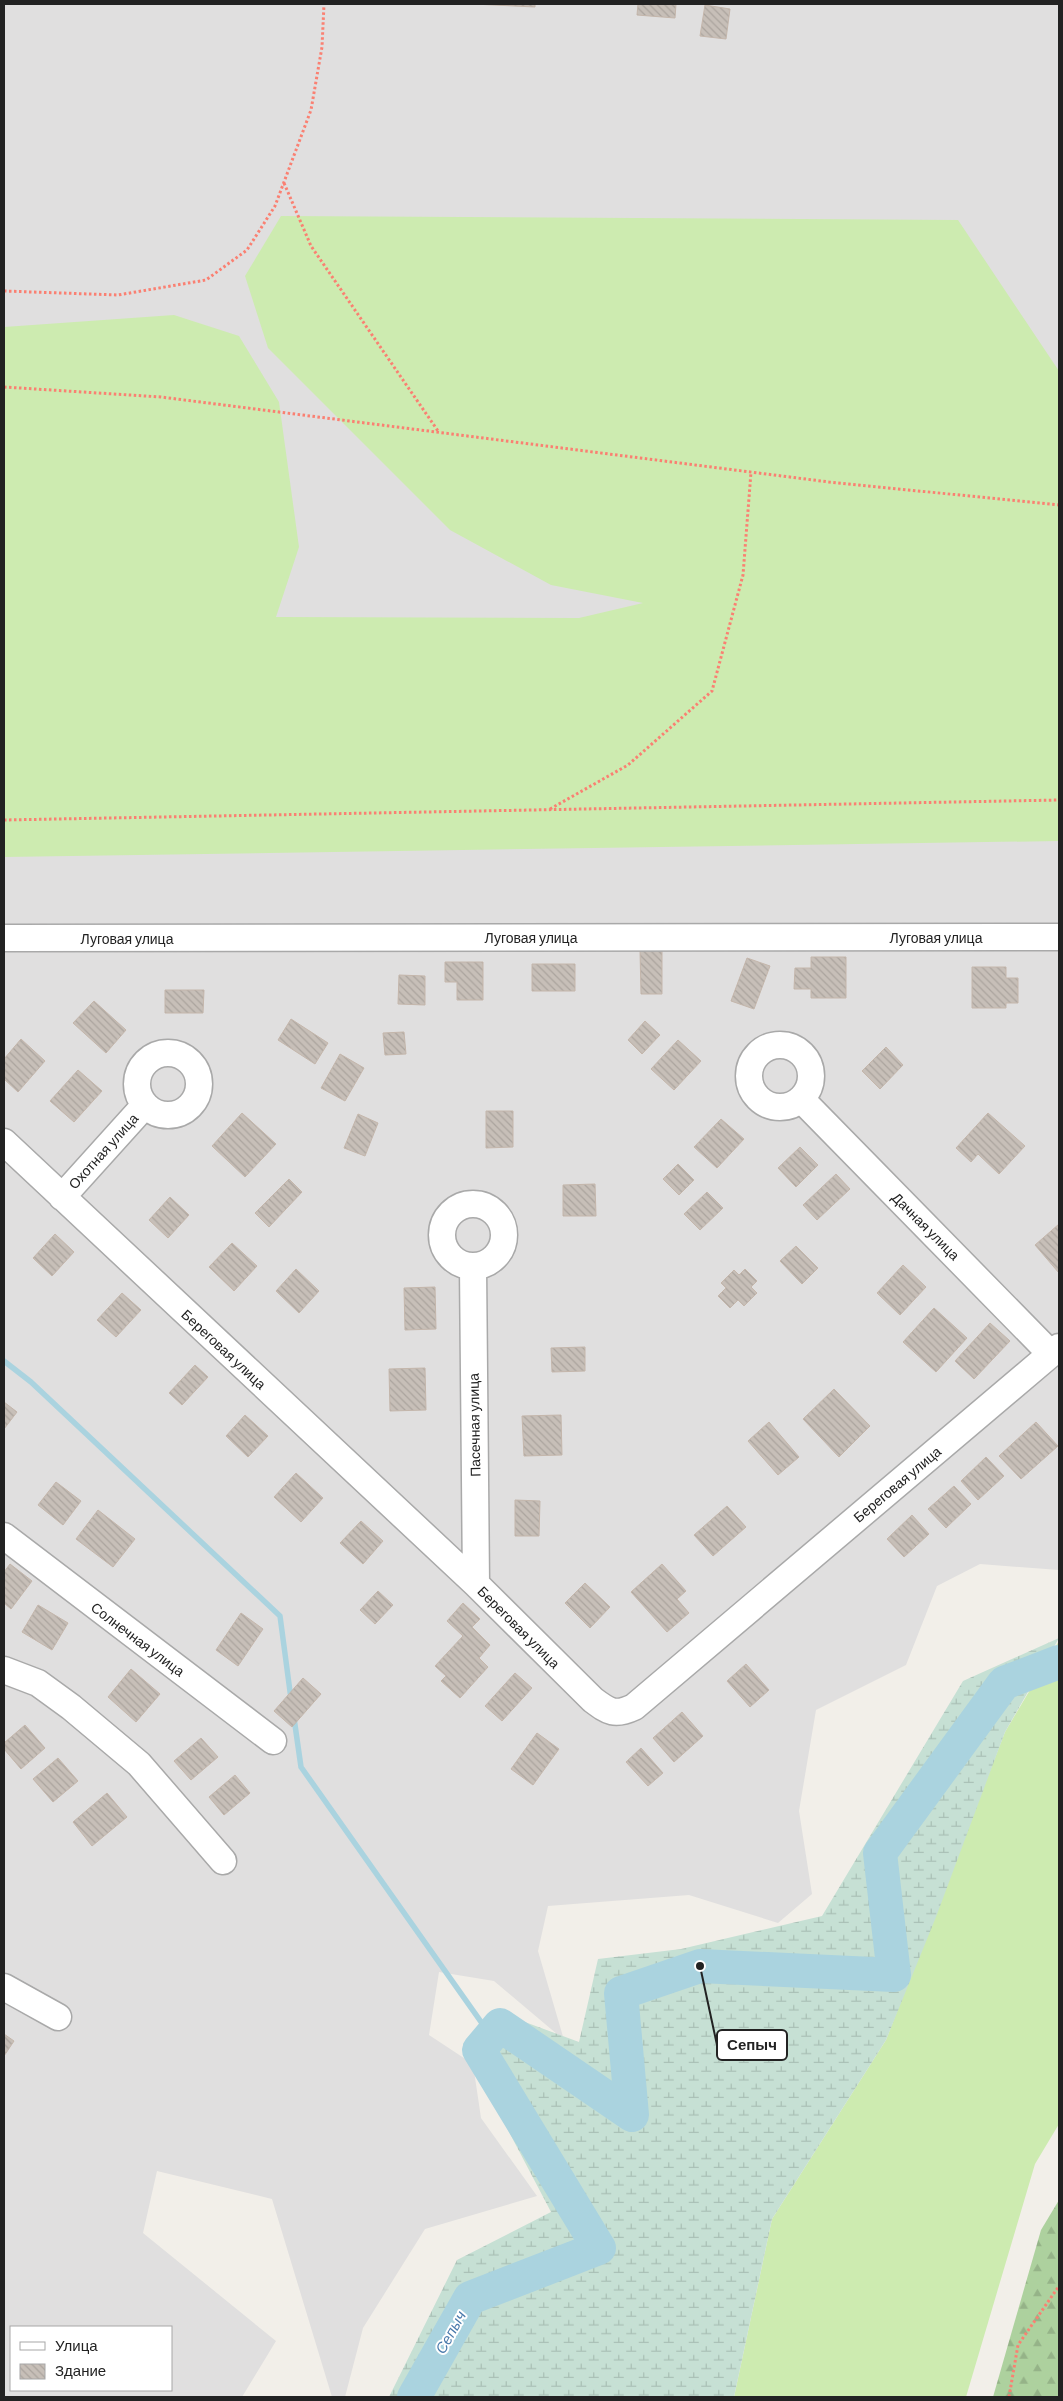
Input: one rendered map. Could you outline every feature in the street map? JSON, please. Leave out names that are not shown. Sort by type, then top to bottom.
[{"type":"street","name":"Луговая улица","points":[[4,938],[1059,937]]},
{"type":"street","name":"Дачная улица","points":[[801,1099],[1055,1350]]},
{"type":"street","name":"Охотная улица","points":[[62,1197],[145,1105]]},
{"type":"street","name":"Береговая улица","points":[[4,1142],[476,1584],[592,1700],[609,1711],[622,1713],[634,1707],[659,1687],[1055,1350]]},
{"type":"street","name":"Пасечная улица","points":[[473,1267],[476,1584]]},
{"type":"street","name":"Солнечная улица","points":[[4,1536],[273,1741]]},
{"type":"street","points":[[4,1670],[38,1683],[71,1707],[139,1764],[223,1861]]},
{"type":"street","points":[[4,1987],[58,2017]]},
{"type":"path","points":[[4,291],[118,295],[206,280],[247,250],[275,206],[311,110],[322,47],[324,4]]},
{"type":"path","points":[[284,183],[311,246],[438,431]]},
{"type":"path","points":[[4,387],[161,397],[829,482],[1059,505]]},
{"type":"path","points":[[549,810],[628,765],[712,691],[742,574],[752,472]]},
{"type":"path","points":[[4,820],[1059,800]]},
{"type":"path","points":[[1009,2397],[1018,2345],[1059,2286]]},
{"type":"shaded area","points":[[4,4],[1059,4],[1059,1570],[980,1564],[937,1586],[906,1665],[816,1710],[799,1811],[812,1894],[778,1923],[689,1895],[548,1906],[538,1951],[564,2040],[494,1981],[439,1972],[429,2035],[473,2064],[481,2118],[537,2196],[425,2229],[363,2328],[345,2397],[332,2397],[272,2199],[157,2171],[143,2233],[276,2341],[242,2397],[4,2397]]},
{"type":"green space","points":[[281,216],[958,220],[1059,371],[1059,841],[4,857],[4,327],[174,315],[239,336],[279,402],[299,547],[276,617],[579,618],[643,603],[551,585],[450,530],[268,348],[245,276]]},
{"type":"green space","points":[[1059,1638],[1005,1732],[936,1917],[886,2040],[772,2219],[734,2397],[389,2397],[457,2260],[551,2212],[463,2044],[498,2012],[579,2042],[598,1959],[681,1949],[822,1916],[963,1681]]},
{"type":"green space","points":[[1059,1641],[1059,2124],[1035,2164],[966,2397],[734,2397],[772,2219],[886,2040],[1005,1732]]},
{"type":"green space","points":[[1059,2200],[1059,2397],[993,2397],[1041,2230]]},
{"type":"building","points":[[473,4],[535,4],[535,7]]},
{"type":"building","points":[[638,4],[676,4],[675,18],[637,15]]},
{"type":"building","points":[[705,5],[730,9],[726,39],[700,36]]},
{"type":"building","points":[[640,950],[662,950],[662,994],[641,994]]},
{"type":"building","points":[[811,957],[846,957],[846,998],[811,998],[811,989],[794,989],[795,968],[811,968]]},
{"type":"building","points":[[747,958],[770,966],[754,1009],[731,1001]]},
{"type":"building","points":[[445,962],[483,962],[483,1000],[457,1000],[457,982],[445,982]]},
{"type":"building","points":[[532,964],[575,964],[575,991],[532,991]]},
{"type":"building","points":[[972,967],[1006,967],[1006,978],[1018,978],[1018,1003],[1006,1003],[1006,1008],[972,1008]]},
{"type":"building","points":[[399,975],[425,976],[425,1005],[398,1004]]},
{"type":"building","points":[[165,990],[204,990],[203,1013],[165,1013]]},
{"type":"building","points":[[94,1001],[126,1030],[106,1053],[73,1023]]},
{"type":"building","points":[[291,1019],[328,1043],[315,1064],[278,1040]]},
{"type":"building","points":[[645,1021],[660,1035],[642,1054],[628,1040]]},
{"type":"building","points":[[404,1032],[406,1054],[385,1055],[383,1033]]},
{"type":"building","points":[[21,1039],[45,1061],[18,1092],[4,1079],[4,1059]]},
{"type":"building","points":[[678,1040],[701,1061],[674,1090],[651,1069]]},
{"type":"building","points":[[886,1047],[903,1065],[880,1089],[862,1071]]},
{"type":"building","points":[[340,1054],[364,1068],[345,1101],[321,1088]]},
{"type":"building","points":[[78,1070],[102,1091],[74,1122],[50,1101]]},
{"type":"building","points":[[486,1111],[513,1111],[513,1147],[486,1148]]},
{"type":"building","points":[[242,1113],[276,1144],[245,1177],[212,1146]]},
{"type":"building","points":[[988,1113],[1025,1146],[999,1174],[978,1154],[971,1162],[956,1148]]},
{"type":"building","points":[[358,1114],[378,1123],[365,1156],[344,1148]]},
{"type":"building","points":[[721,1119],[744,1139],[717,1168],[694,1147]]},
{"type":"building","points":[[800,1147],[818,1165],[796,1187],[778,1168]]},
{"type":"building","points":[[678,1164],[694,1180],[679,1195],[663,1179]]},
{"type":"building","points":[[836,1174],[850,1189],[817,1220],[803,1205]]},
{"type":"building","points":[[289,1179],[302,1192],[269,1227],[255,1213]]},
{"type":"building","points":[[595,1184],[596,1216],[563,1216],[563,1185]]},
{"type":"building","points":[[707,1192],[723,1208],[700,1230],[684,1214]]},
{"type":"building","points":[[170,1197],[189,1215],[168,1238],[149,1220]]},
{"type":"building","points":[[1059,1224],[1059,1273],[1035,1245]]},
{"type":"building","points":[[55,1234],[74,1252],[52,1276],[33,1258]]},
{"type":"building","points":[[232,1243],[257,1266],[234,1291],[209,1267]]},
{"type":"building","points":[[796,1246],[818,1268],[802,1284],[780,1261]]},
{"type":"building","points":[[903,1265],[926,1287],[900,1315],[877,1293]]},
{"type":"building","points":[[296,1269],[319,1291],[299,1313],[276,1291]]},
{"type":"building","points":[[745,1269],[757,1281],[751,1287],[757,1293],[744,1306],[738,1300],[730,1308],[718,1296],[726,1288],[721,1283],[734,1270],[739,1275]]},
{"type":"building","points":[[435,1287],[436,1329],[405,1330],[404,1288]]},
{"type":"building","points":[[122,1293],[141,1310],[116,1337],[97,1320]]},
{"type":"building","points":[[934,1308],[967,1338],[936,1372],[903,1342]]},
{"type":"building","points":[[990,1323],[1010,1341],[974,1379],[955,1361]]},
{"type":"building","points":[[585,1347],[585,1371],[552,1372],[551,1348]]},
{"type":"building","points":[[195,1365],[208,1377],[182,1405],[169,1393]]},
{"type":"building","points":[[425,1368],[426,1410],[390,1411],[389,1369]]},
{"type":"building","points":[[834,1389],[870,1426],[839,1457],[803,1419]]},
{"type":"building","points":[[4,1402],[17,1412],[4,1429]]},
{"type":"building","points":[[245,1415],[268,1436],[248,1457],[226,1436]]},
{"type":"building","points":[[561,1415],[562,1455],[524,1456],[522,1416]]},
{"type":"building","points":[[769,1422],[799,1457],[778,1475],[748,1441]]},
{"type":"building","points":[[1036,1422],[1058,1446],[1021,1479],[999,1456]]},
{"type":"building","points":[[986,1457],[1004,1476],[978,1500],[961,1481]]},
{"type":"building","points":[[296,1473],[323,1498],[301,1522],[274,1497]]},
{"type":"building","points":[[56,1482],[81,1501],[63,1525],[38,1505]]},
{"type":"building","points":[[954,1486],[971,1504],[946,1528],[928,1509]]},
{"type":"building","points":[[515,1500],[540,1501],[539,1536],[515,1536]]},
{"type":"building","points":[[727,1506],[746,1527],[713,1556],[694,1535]]},
{"type":"building","points":[[98,1510],[135,1539],[113,1567],[76,1539]]},
{"type":"building","points":[[912,1515],[929,1534],[904,1557],[887,1539]]},
{"type":"building","points":[[361,1521],[383,1541],[363,1564],[340,1543]]},
{"type":"building","points":[[10,1564],[32,1581],[11,1609],[4,1603],[4,1572]]},
{"type":"building","points":[[662,1564],[686,1591],[677,1599],[689,1613],[667,1632],[631,1592]]},
{"type":"building","points":[[585,1583],[610,1607],[590,1628],[565,1603]]},
{"type":"building","points":[[378,1591],[393,1605],[375,1624],[360,1610]]},
{"type":"building","points":[[463,1603],[480,1619],[472,1627],[490,1645],[479,1658],[488,1667],[460,1698],[441,1681],[446,1676],[435,1666],[463,1636],[447,1621]]},
{"type":"building","points":[[38,1605],[68,1623],[52,1650],[22,1632]]},
{"type":"building","points":[[241,1613],[263,1629],[238,1666],[216,1650]]},
{"type":"building","points":[[746,1664],[769,1690],[750,1707],[727,1681]]},
{"type":"building","points":[[131,1669],[160,1694],[136,1722],[108,1697]]},
{"type":"building","points":[[515,1673],[532,1688],[502,1721],[485,1706]]},
{"type":"building","points":[[303,1678],[321,1694],[292,1727],[274,1711]]},
{"type":"building","points":[[682,1712],[703,1736],[674,1762],[653,1738]]},
{"type":"building","points":[[25,1725],[45,1748],[21,1769],[4,1749],[4,1743]]},
{"type":"building","points":[[537,1733],[559,1749],[533,1785],[511,1769]]},
{"type":"building","points":[[201,1738],[218,1757],[191,1780],[174,1761]]},
{"type":"building","points":[[641,1748],[663,1773],[648,1786],[626,1762]]},
{"type":"building","points":[[58,1758],[78,1781],[53,1802],[33,1779]]},
{"type":"building","points":[[235,1775],[250,1793],[224,1815],[209,1797]]},
{"type":"building","points":[[107,1793],[127,1817],[92,1846],[73,1822]]},
{"type":"building","points":[[4,2034],[14,2041],[4,2056]]},
{"type":"waterway","points":[[4,1361],[31,1382],[280,1616],[291,1699]]},
{"type":"waterway","name":"Сепыч","points":[[414,2397],[470,2298],[599,2248],[479,2050],[500,2025],[632,2115],[621,1993],[700,1966],[894,1975],[880,1853],[1004,1683],[1059,1662]]},
{"type":"waterway","points":[[294,1718],[301,1767],[491,2036]]},
{"type":"place","name":"Сепыч","points":[[700,1966]]}]
